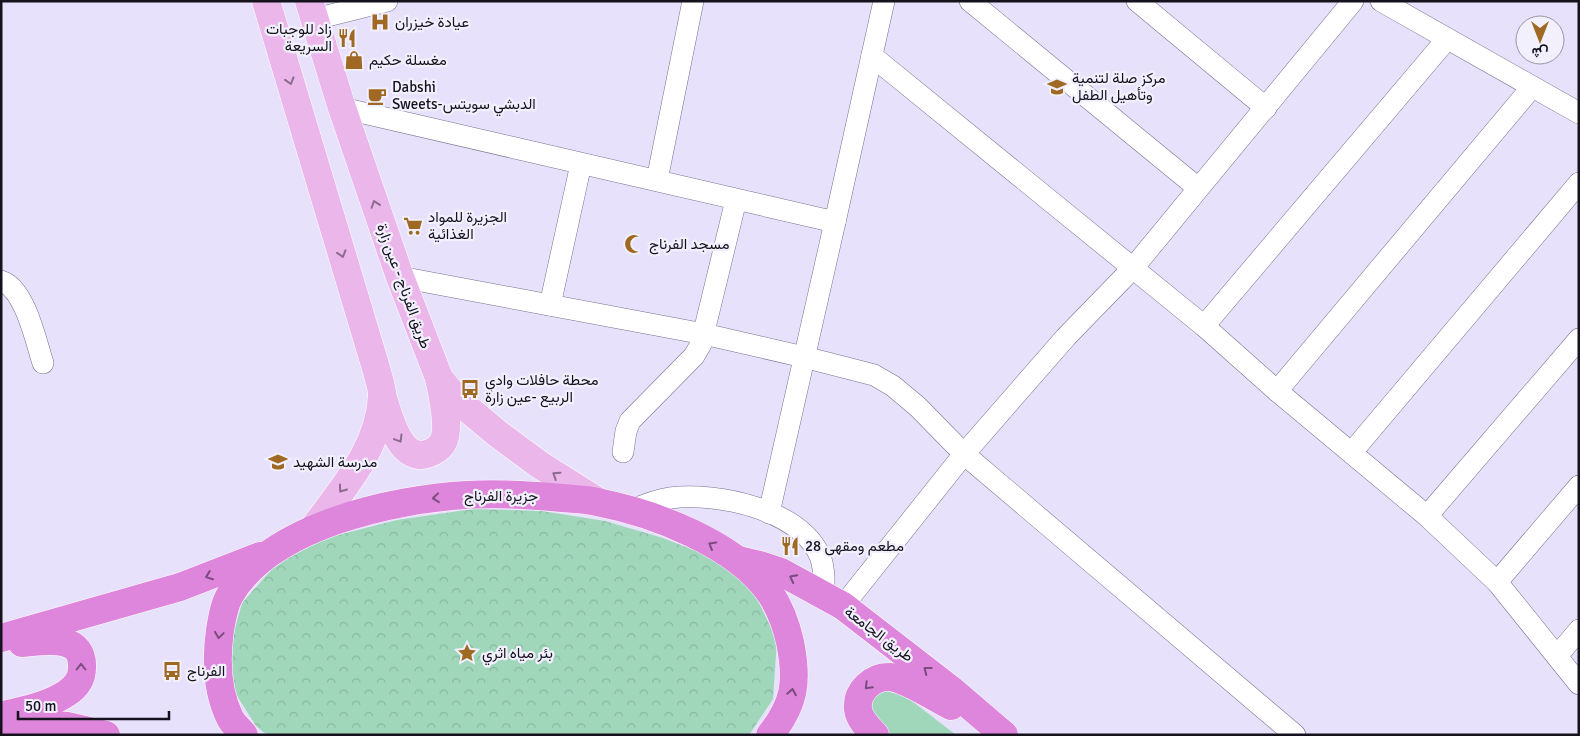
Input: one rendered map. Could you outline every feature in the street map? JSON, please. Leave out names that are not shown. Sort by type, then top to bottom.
[{"type":"highway","name":"جزيرة الفرناج","points":[[244,735],[230,719],[219,687],[217,668],[218,644],[222,619],[229,596],[244,575],[271,552],[313,529],[364,512],[415,500],[467,495],[529,495],[597,502],[670,523],[698,536],[738,560],[768,591],[778,607],[787,628],[791,648],[793,690],[789,705],[770,735]]},
{"type":"highway","points":[[1,638],[180,587],[271,552]]},
{"type":"highway","name":"طريق الجامعة","points":[[738,560],[781,572],[833,600],[949,688],[997,730]]},
{"type":"highway","points":[[1,645],[52,641],[71,644],[79,651],[82,674],[78,683],[67,693],[50,702],[1,716]]},
{"type":"highway","points":[[875,735],[861,719],[858,709],[859,698],[865,687],[876,679],[890,677],[912,685],[997,730]]},
{"type":"highway","points":[[1,720],[61,731],[106,735]]},
{"type":"main road","points":[[266,1],[374,359],[382,393],[395,433],[402,445],[411,453],[424,455],[436,451],[444,441],[446,428],[439,378]]},
{"type":"main road","name":"طريق الفرناج - عين زارة","points":[[312,10],[342,108],[400,277],[439,378],[456,399],[498,434],[540,465],[597,502]]},
{"type":"main road","points":[[313,529],[361,462],[372,440],[382,393]]},
{"type":"street","points":[[312,10],[387,1]]},
{"type":"street","points":[[657,180],[693,1]]},
{"type":"street","points":[[769,513],[884,1]]},
{"type":"street","points":[[970,1],[1198,188]]},
{"type":"street","points":[[1137,1],[1266,108]]},
{"type":"street","points":[[833,600],[1066,337],[1133,268],[1354,1]]},
{"type":"street","points":[[1380,1],[1579,113]]},
{"type":"street","points":[[1204,326],[1447,38]]},
{"type":"street","points":[[872,56],[1204,326],[1277,391],[1427,516],[1496,582],[1579,684]]},
{"type":"street","points":[[1277,391],[1532,87]]},
{"type":"street","points":[[342,108],[835,222]]},
{"type":"street","points":[[550,306],[581,164]]},
{"type":"street","points":[[1352,452],[1579,183]]},
{"type":"street","points":[[623,452],[626,430],[630,421],[694,356],[701,344],[736,200]]},
{"type":"street","points":[[400,277],[704,334],[874,375],[894,386],[918,407],[964,454],[1295,735]]},
{"type":"street","points":[[1,281],[7,283],[17,293],[29,319],[43,363]]},
{"type":"street","points":[[1427,516],[1579,339]]},
{"type":"street","points":[[1496,582],[1579,486]]},
{"type":"street","points":[[630,511],[652,502],[671,498],[691,497],[744,504],[769,513],[800,529],[812,544],[820,557],[833,600]]},
{"type":"street","points":[[1557,656],[1579,630]]},
{"type":"green space","points":[[473,509],[542,511],[605,521],[663,538],[711,557],[752,588],[777,640],[773,699],[749,735],[267,735],[256,726],[234,691],[229,649],[242,603],[279,561],[330,537],[397,520]]},
{"type":"green space","points":[[878,688],[908,698],[956,735],[892,735],[883,730],[865,696]]},
{"type":"place","name":"عيادة خيزران","points":[[380,22]]},
{"type":"place","name":"زاد للوجبات السريعة","points":[[347,38]]},
{"type":"place","name":"مغسلة حكيم","points":[[354,60]]},
{"type":"place","name":"مركز صلة لتنمية وتأهيل الطفل","points":[[1057,87]]},
{"type":"place","name":"Dabshi Sweets-الدبشي سويتس","points":[[377,96]]},
{"type":"place","name":"الجزيرة للمواد الغذائية","points":[[413,226]]},
{"type":"place","name":"مسجد الفرناج","points":[[634,244]]},
{"type":"place","name":"محطة حافلات وادي الربيع -عين زارة","points":[[470,389]]},
{"type":"place","name":"مدرسة الشهيد","points":[[278,462]]},
{"type":"place","name":"مطعم ومقهى 28","points":[[790,546]]},
{"type":"place","name":"بئر مياه اثري","points":[[467,653]]},
{"type":"place","name":"الفرناج","points":[[172,671]]}]
